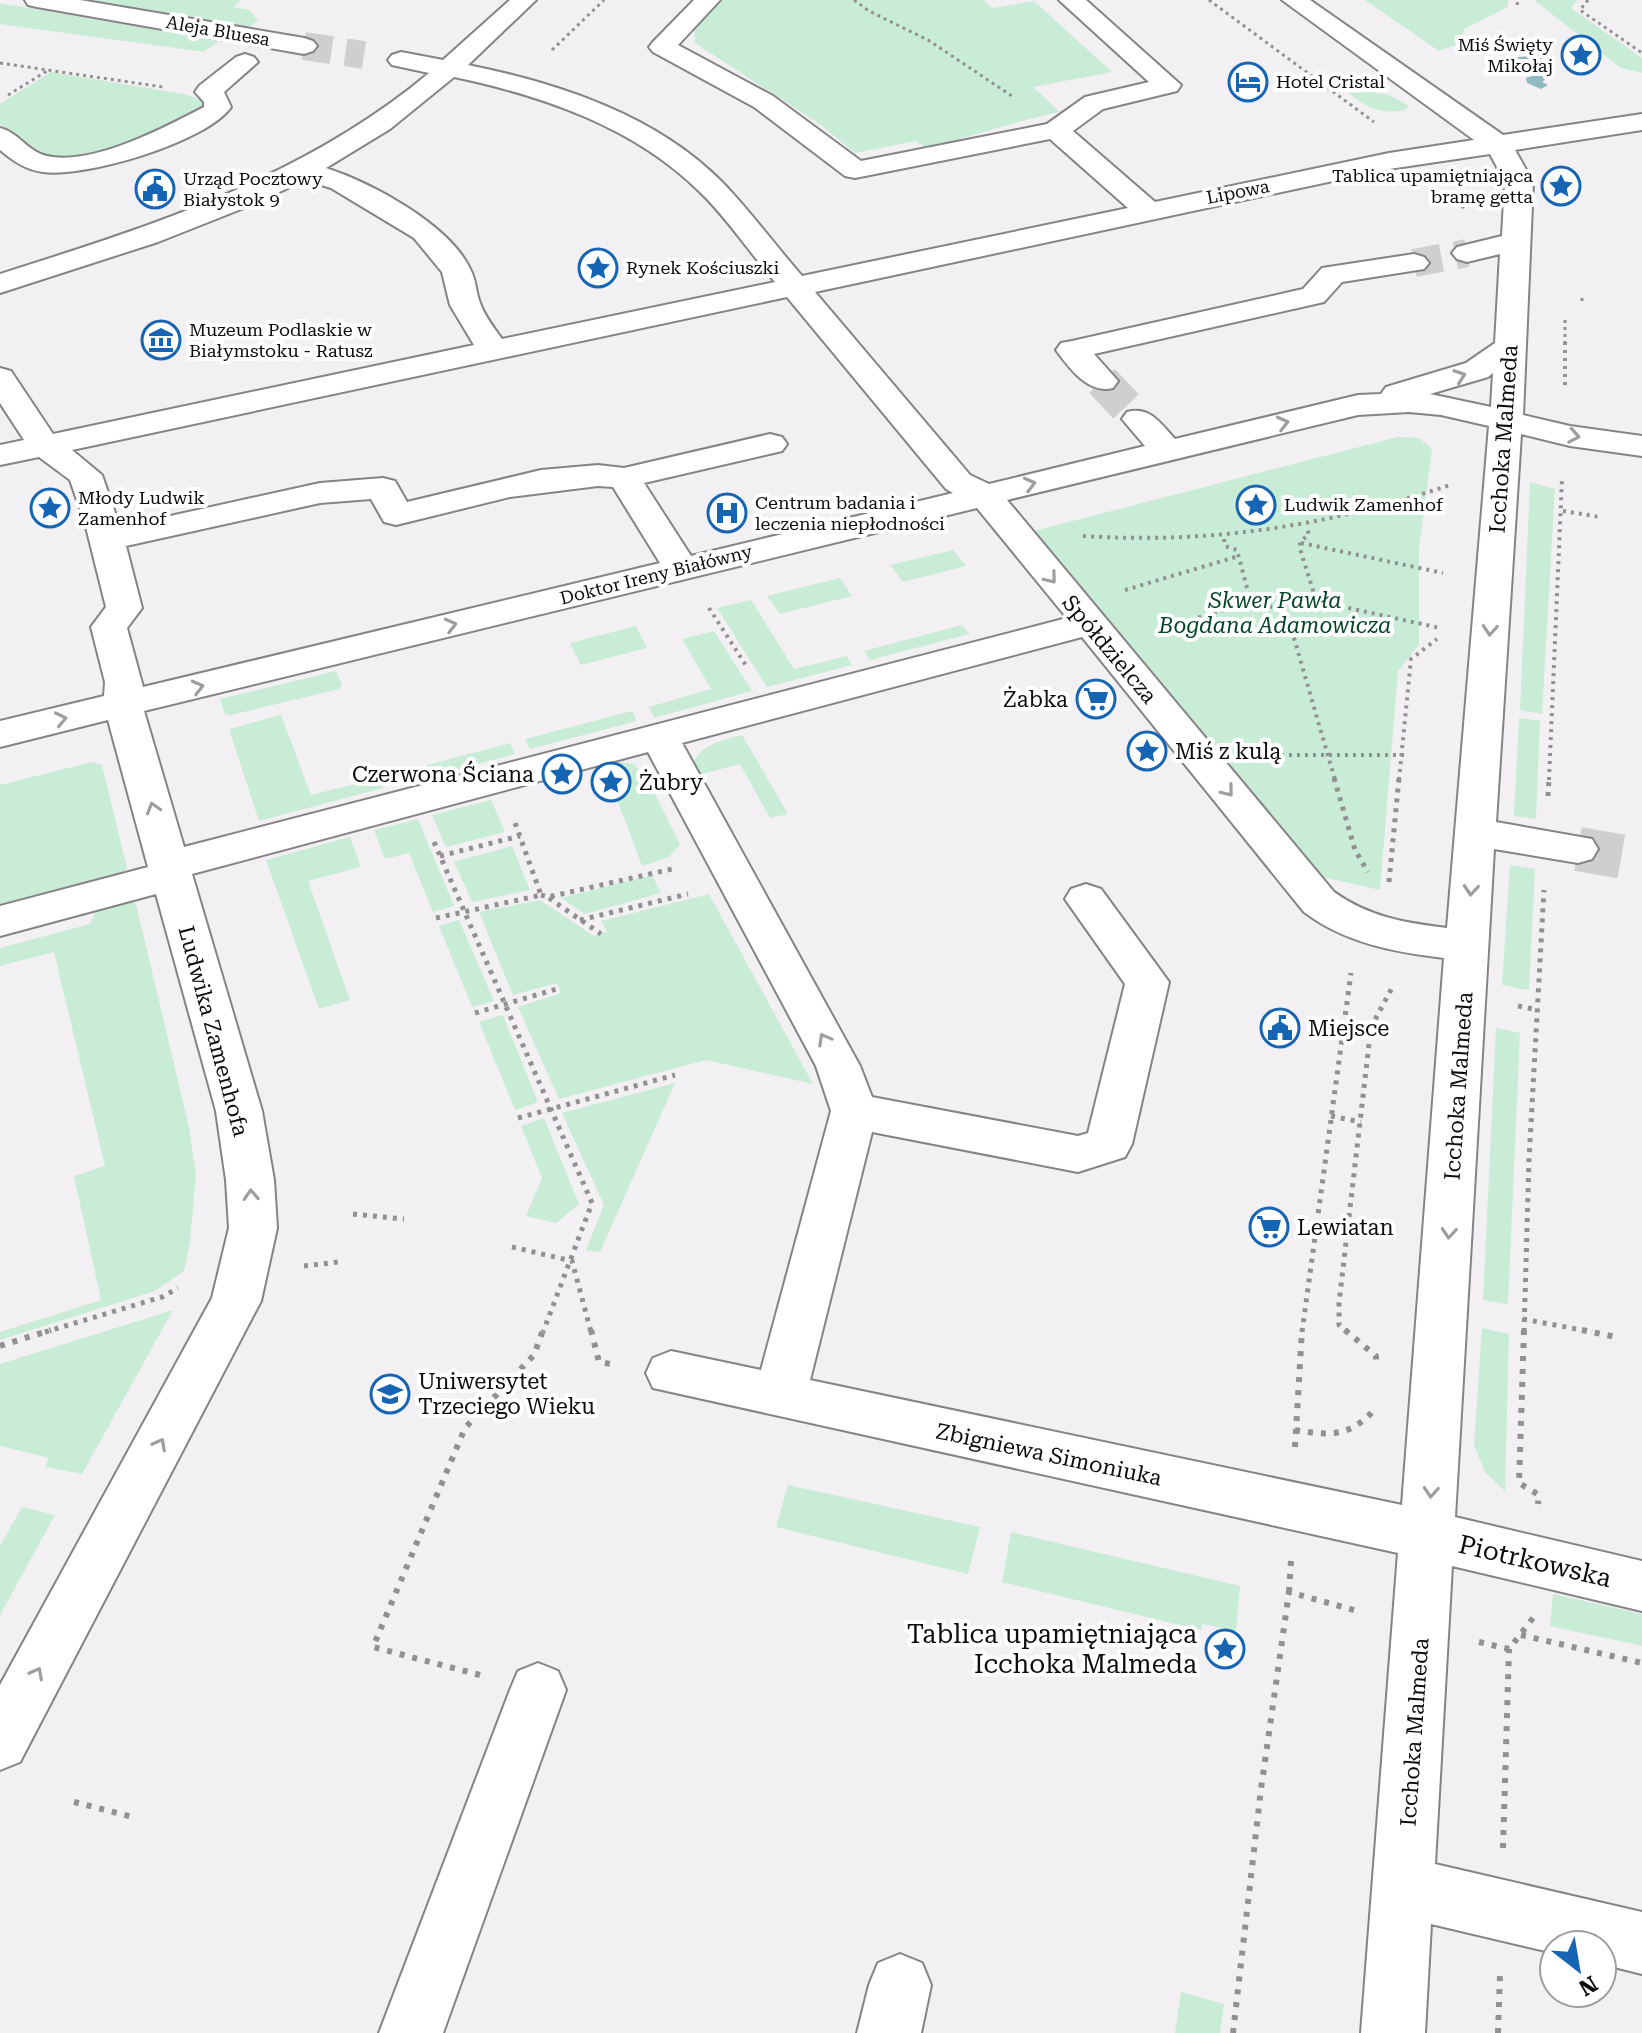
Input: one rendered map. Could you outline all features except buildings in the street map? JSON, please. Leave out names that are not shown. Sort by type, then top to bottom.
[{"type":"street","name":"Aleja Bluesa","points":[[37,0],[304,46]]},
{"type":"street","points":[[0,284],[167,228],[253,194],[303,170],[383,121],[524,0]]},
{"type":"street","points":[[708,0],[662,47],[747,89],[806,128],[855,170],[1056,130],[1094,103],[1168,85],[1071,0]]},
{"type":"street","points":[[1294,0],[1498,144]]},
{"type":"street","points":[[0,455],[793,285],[776,246],[676,156],[631,127],[572,99],[457,59],[388,58]]},
{"type":"street","points":[[0,136],[41,164],[75,164],[152,142],[213,113],[218,107],[217,100],[208,92],[245,62]]},
{"type":"street","name":"Lipowa","points":[[793,285],[1389,161],[1642,122]]},
{"type":"street","points":[[1056,130],[1147,210]]},
{"type":"street","name":"Icchoka Malmeda","points":[[1393,2033],[1506,421],[1519,182],[1498,144]]},
{"type":"street","points":[[303,170],[341,182],[424,232],[443,251],[457,272],[465,305],[492,349]]},
{"type":"street","points":[[1467,253],[1515,242]]},
{"type":"street","points":[[1102,381],[1072,350],[1313,296],[1333,274],[1414,263]]},
{"type":"street","name":"Spółdzielcza","points":[[793,285],[958,482],[985,495],[1319,902],[1350,923],[1385,918],[1467,946]]},
{"type":"street","points":[[1358,405],[1477,370],[1508,348]]},
{"type":"street","points":[[0,378],[44,445]]},
{"type":"street","name":"Doktor Ireny Białówny","points":[[0,734],[1358,405],[1409,402],[1441,405],[1570,436],[1642,446]]},
{"type":"street","points":[[1138,419],[1168,451]]},
{"type":"street","points":[[104,532],[320,493],[383,488],[396,515],[562,477],[591,475],[624,478],[770,444]]},
{"type":"street","name":"Ludwika Zamenhofa","points":[[0,1742],[236,1301],[253,1228],[250,1180],[239,1111],[123,706],[124,682],[109,627],[124,608],[104,532],[85,475],[44,445]]},
{"type":"street","points":[[624,478],[682,569]]},
{"type":"street","points":[[0,921],[416,800],[1090,625]]},
{"type":"street","points":[[659,736],[838,1066],[854,1111],[780,1396]]},
{"type":"street","points":[[1475,832],[1578,849]]},
{"type":"street","points":[[854,1111],[1078,1154],[1109,1144],[1147,982],[1086,899]]},
{"type":"street","name":"Zbigniewa Simoniuka","points":[[671,1373],[1427,1535]]},
{"type":"street","name":"Piotrkowska","points":[[1427,1535],[1642,1586]]},
{"type":"street","points":[[411,2033],[538,1690]]},
{"type":"street","points":[[1404,1887],[1642,1943]]},
{"type":"path","points":[[550,52],[604,0]]},
{"type":"path","points":[[854,0],[985,75],[1004,91],[1044,115],[1056,130]]},
{"type":"path","points":[[1209,0],[1375,123]]},
{"type":"path","points":[[1588,0],[1580,10],[1642,53]]},
{"type":"path","points":[[0,63],[208,92]]},
{"type":"path","points":[[0,100],[48,71]]},
{"type":"path","points":[[1582,298],[1582,305]]},
{"type":"path","points":[[1565,319],[1565,414],[1570,436]]},
{"type":"path","points":[[1011,527],[1125,540],[1224,539],[1306,527],[1367,513],[1455,483]]},
{"type":"path","points":[[1563,511],[1600,517]]},
{"type":"path","points":[[1300,542],[1309,534],[1306,527]]},
{"type":"path","points":[[1224,539],[1225,546],[1237,550],[1252,607],[1318,606],[1300,542]]},
{"type":"path","points":[[1300,542],[1453,575]]},
{"type":"path","points":[[1090,625],[1239,556]]},
{"type":"path","points":[[1316,601],[1448,630],[1411,659],[1404,755],[1385,918]]},
{"type":"path","points":[[1090,625],[1251,602]]},
{"type":"path","points":[[1285,607],[1355,850],[1385,918]]},
{"type":"path","points":[[1200,756],[1404,755]]},
{"type":"path","points":[[498,779],[541,895]]},
{"type":"path","points":[[416,800],[592,1203],[534,1355],[465,1428],[373,1647],[538,1690]]},
{"type":"path","points":[[440,856],[520,836]]},
{"type":"path","points":[[548,897],[724,858]]},
{"type":"path","points":[[580,920],[693,892]]},
{"type":"path","points":[[436,918],[541,895],[601,934]]},
{"type":"path","points":[[1296,1381],[1351,969]]},
{"type":"path","points":[[475,1013],[560,988]]},
{"type":"path","points":[[1376,1369],[1376,1356],[1339,1325],[1371,1027],[1392,988]]},
{"type":"path","points":[[518,1118],[675,1075]]},
{"type":"path","points":[[1331,1116],[1361,1122]]},
{"type":"path","points":[[353,1214],[404,1219]]},
{"type":"path","points":[[512,1247],[572,1261]]},
{"type":"path","points":[[572,1261],[599,1362],[671,1373]]},
{"type":"path","points":[[0,1346],[162,1297],[197,1278],[244,1272]]},
{"type":"path","points":[[1523,1319],[1616,1337]]},
{"type":"path","points":[[1295,1430],[1334,1437],[1348,1433],[1363,1424],[1376,1408],[1376,1395]]},
{"type":"path","points":[[1521,1635],[1642,1663]]},
{"type":"path","points":[[1498,2033],[1509,1649]]},
{"type":"path","points":[[74,1802],[133,1817]]},
{"type":"green space","points":[[81,0],[242,0],[233,7],[250,10],[258,21],[246,29]]},
{"type":"green space","points":[[723,0],[984,0],[993,8],[1034,1],[1112,72],[1033,87],[1060,112],[926,148],[916,141],[855,153],[821,125],[695,43],[694,28]]},
{"type":"green space","points":[[1365,0],[1508,0],[1508,6],[1464,29],[1462,43],[1439,51]]},
{"type":"green space","points":[[1534,0],[1577,0],[1571,8],[1642,58],[1642,73],[1621,68]]},
{"type":"green space","points":[[0,3],[219,41],[204,52],[0,24]]},
{"type":"green space","points":[[51,72],[184,94],[205,101],[206,108],[186,123],[88,157],[49,157],[30,149],[0,124],[0,104]]},
{"type":"green space","points":[[1348,93],[1389,95],[1408,105],[1407,109],[1390,112],[1376,109]]},
{"type":"green space","name":"Skwer Pawła Bogdana Adamowicza","points":[[1398,437],[1419,438],[1432,449],[1419,549],[1419,645],[1398,671],[1380,890],[1318,876],[1030,532]]},
{"type":"green space","points":[[1530,482],[1555,489],[1542,714],[1520,710]]},
{"type":"green space","points":[[953,550],[966,566],[903,582],[890,565]]},
{"type":"green space","points":[[840,578],[852,596],[780,614],[767,596]]},
{"type":"green space","points":[[751,600],[794,669],[847,656],[852,665],[767,687],[717,608]]},
{"type":"green space","points":[[962,625],[969,634],[870,660],[864,651]]},
{"type":"green space","points":[[636,626],[647,648],[581,665],[570,643]]},
{"type":"green space","points":[[714,631],[752,691],[654,718],[649,707],[711,689],[682,639]]},
{"type":"green space","points":[[336,671],[342,685],[339,689],[231,715],[225,714],[220,699]]},
{"type":"green space","points":[[632,711],[637,721],[530,749],[525,739]]},
{"type":"green space","points":[[281,715],[311,795],[379,778],[383,788],[259,821],[229,729]]},
{"type":"green space","points":[[1519,718],[1540,721],[1536,819],[1514,816]]},
{"type":"green space","points":[[742,735],[788,814],[770,818],[740,764],[694,776],[693,763],[702,751]]},
{"type":"green space","points":[[510,743],[515,754],[402,784],[398,773]]},
{"type":"green space","points":[[92,762],[102,765],[127,868],[120,876],[0,909],[0,785]]},
{"type":"green space","points":[[618,762],[634,764],[650,785],[680,844],[669,857],[642,866],[604,765]]},
{"type":"green space","points":[[491,800],[505,832],[446,847],[432,815]]},
{"type":"green space","points":[[418,819],[454,906],[433,912],[409,853],[385,859],[374,830]]},
{"type":"green space","points":[[350,837],[361,867],[308,881],[350,1000],[319,1009],[266,860]]},
{"type":"green space","points":[[512,846],[530,890],[472,902],[454,862]]},
{"type":"green space","points":[[1510,865],[1535,869],[1529,990],[1502,985]]},
{"type":"green space","points":[[652,875],[661,893],[585,914],[561,898]]},
{"type":"green space","points":[[709,894],[813,1084],[706,1060],[559,1099],[518,1007],[561,993],[557,983],[513,995],[479,912],[540,900],[594,936],[607,932],[601,921]]},
{"type":"green space","points":[[127,899],[136,904],[189,1127],[196,1175],[184,1271],[155,1291],[0,1340],[0,1332],[101,1300],[74,1176],[105,1166],[54,952],[0,966],[0,948],[90,924],[97,908]]},
{"type":"green space","points":[[459,920],[494,1001],[472,1007],[439,926]]},
{"type":"green space","points":[[503,1015],[538,1102],[515,1110],[479,1022]]},
{"type":"green space","points":[[1496,1028],[1520,1033],[1508,1304],[1483,1300]]},
{"type":"green space","points":[[675,1083],[600,1252],[586,1250],[604,1205],[562,1113]]},
{"type":"green space","points":[[544,1118],[579,1204],[556,1223],[526,1216],[542,1178],[521,1126]]},
{"type":"green space","points":[[173,1310],[82,1474],[45,1467],[49,1458],[0,1446],[0,1364]]},
{"type":"green space","points":[[1482,1328],[1509,1334],[1505,1491],[1485,1472],[1474,1445]]},
{"type":"green space","points":[[788,1485],[980,1527],[968,1574],[776,1527]]},
{"type":"green space","points":[[22,1507],[55,1515],[0,1615],[0,1546]]},
{"type":"green space","points":[[1011,1532],[1240,1586],[1236,1631],[1202,1624],[1201,1630],[1002,1582]]},
{"type":"green space","points":[[1553,1594],[1642,1614],[1642,1646],[1550,1626]]},
{"type":"green space","points":[[1181,1992],[1224,2004],[1220,2033],[1175,2033]]},
{"type":"water","points":[[1543,54],[1556,64],[1548,72],[1551,75],[1542,82],[1548,85],[1541,89],[1527,83],[1526,78],[1534,75],[1535,69],[1512,58]]},
{"type":"tunnel","points":[[304,46],[364,55]]},
{"type":"tunnel","points":[[1414,263],[1467,253]]},
{"type":"tunnel","points":[[1102,381],[1138,419]]},
{"type":"tunnel","points":[[1578,849],[1642,860]]},
{"type":"place","name":"Miś Święty Mikołaj","points":[[1581,55]]},
{"type":"place","name":"Hotel Cristal","points":[[1248,82]]},
{"type":"place","name":"Tablica upamiętniająca bramę getta","points":[[1561,186]]},
{"type":"place","name":"Urząd Pocztowy Białystok 9","points":[[155,189]]},
{"type":"place","name":"Rynek Kościuszki","points":[[598,268]]},
{"type":"place","name":"Muzeum Podlaskie w Białymstoku - Ratusz","points":[[161,340]]},
{"type":"place","name":"Ludwik Zamenhof","points":[[1256,505]]},
{"type":"place","name":"Młody Ludwik Zamenhof","points":[[50,508]]},
{"type":"place","name":"Centrum badania i leczenia niepłodności","points":[[727,513]]},
{"type":"place","name":"Żabka","points":[[1096,699]]},
{"type":"place","name":"Miś z kulą","points":[[1147,751]]},
{"type":"place","name":"Czerwona Ściana","points":[[562,774]]},
{"type":"place","name":"Żubry","points":[[611,782]]},
{"type":"place","name":"Miejsce","points":[[1280,1028]]},
{"type":"place","name":"Lewiatan","points":[[1269,1227]]},
{"type":"place","name":"Uniwersytet Trzeciego Wieku","points":[[390,1394]]},
{"type":"place","name":"Tablica upamiętniająca Icchoka Malmeda","points":[[1225,1649]]}]
